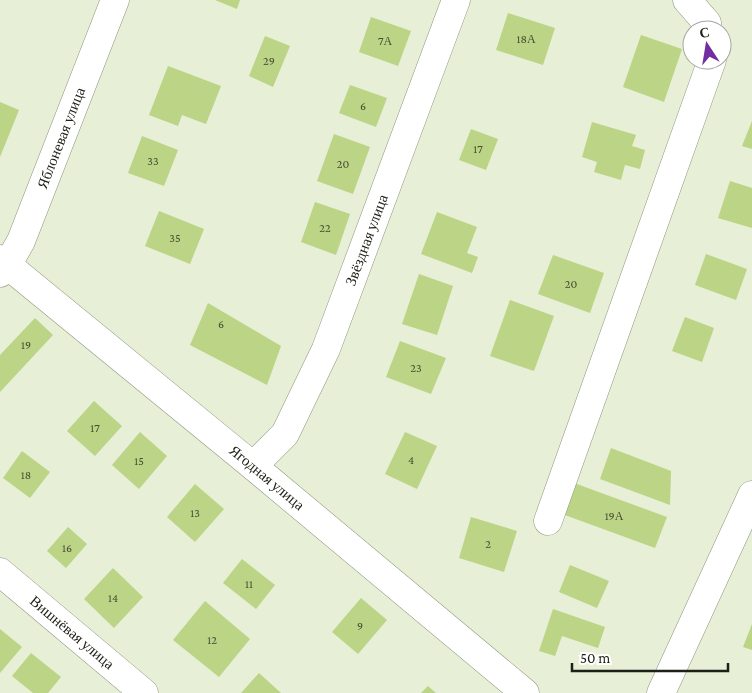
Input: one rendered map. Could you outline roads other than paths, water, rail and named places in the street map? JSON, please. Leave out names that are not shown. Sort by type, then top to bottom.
[{"type":"street","name":"Яблоневая улица","points":[[3,266],[21,241],[115,0]]},
{"type":"street","name":"Звёздная улица","points":[[253,466],[285,434],[326,349],[456,0]]},
{"type":"street","points":[[687,0],[704,20]]},
{"type":"street","points":[[548,521],[708,70]]},
{"type":"street","name":"Ягодная улица","points":[[3,266],[253,466],[526,693]]},
{"type":"street","points":[[661,693],[752,495]]},
{"type":"street","name":"Вишнёвая улица","points":[[0,572],[144,693]]}]
